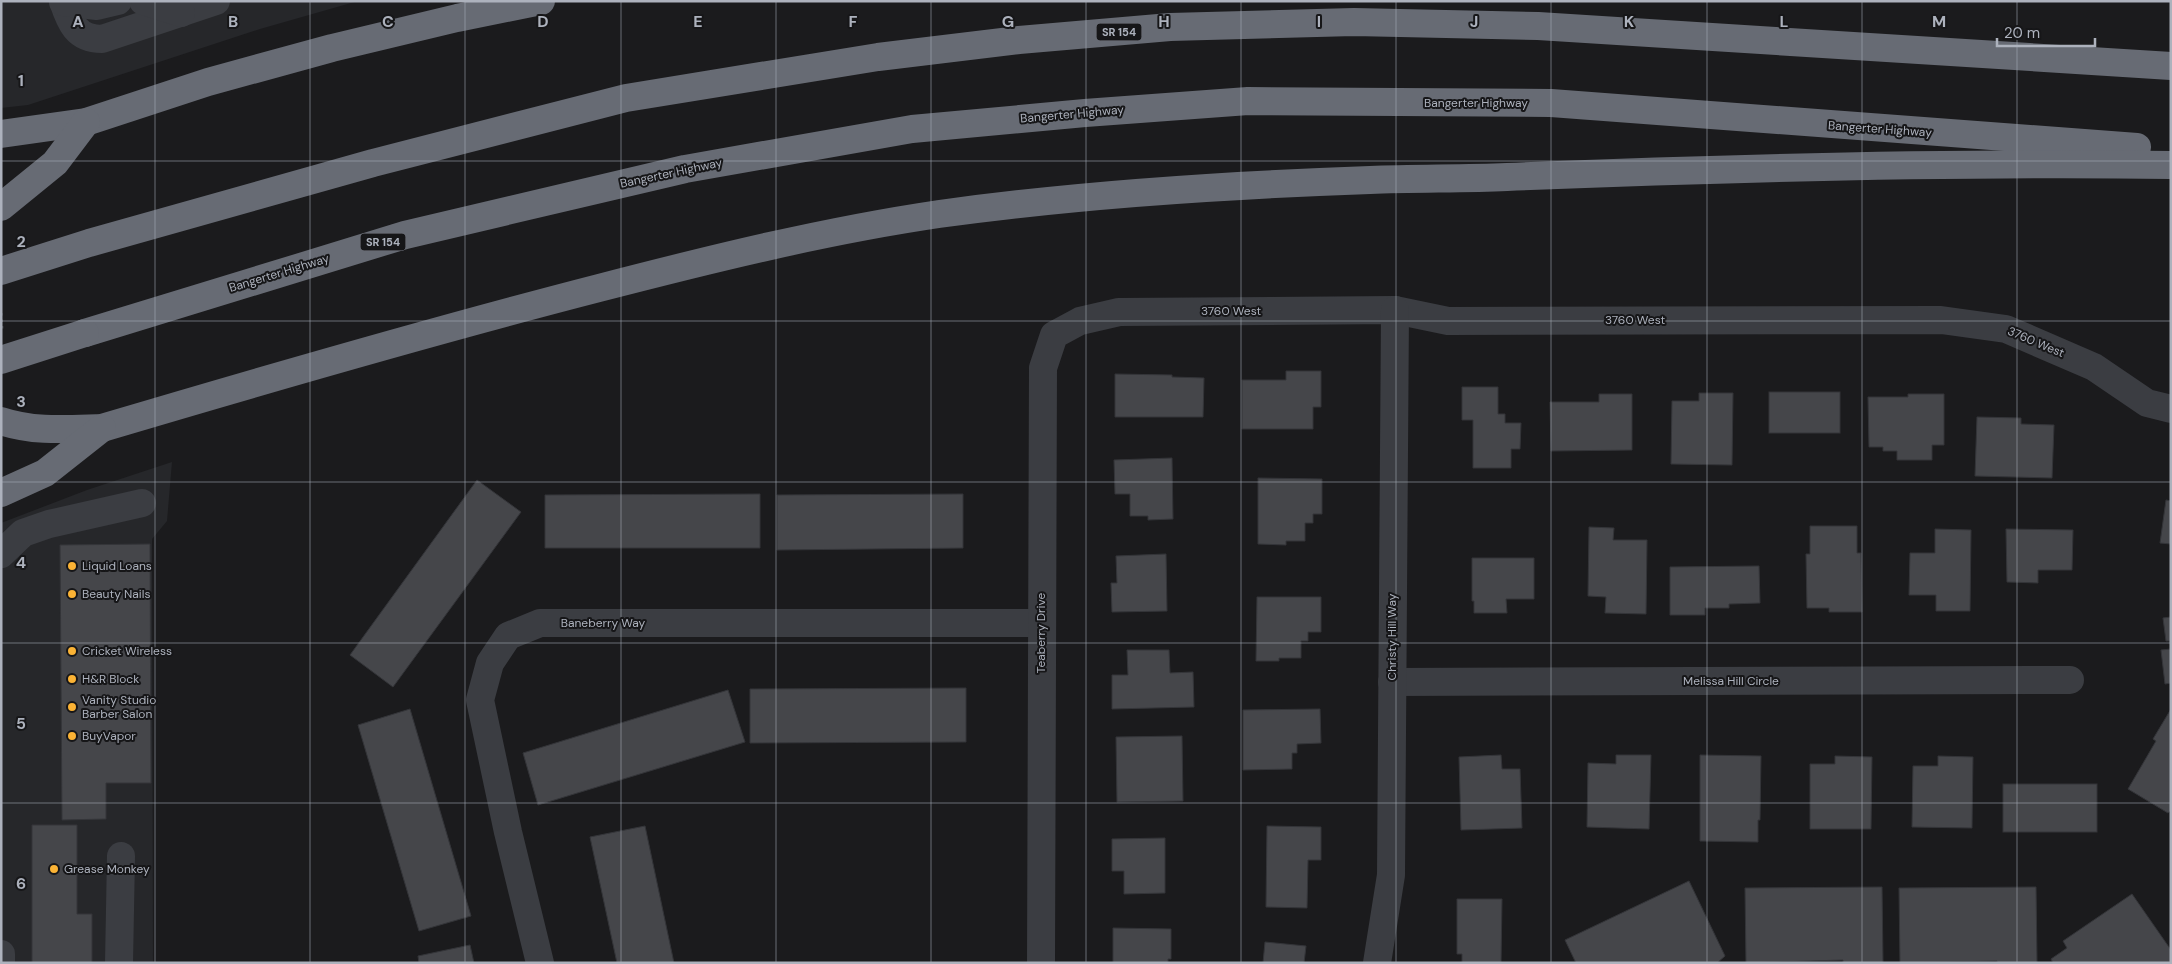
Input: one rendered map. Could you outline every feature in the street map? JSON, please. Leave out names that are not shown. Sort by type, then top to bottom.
[{"type":"highway","points":[[1,134],[86,122],[208,82],[332,48],[457,18],[541,1]]},
{"type":"highway","name":"SR 154","points":[[1,271],[89,243],[373,163],[626,98],[878,57],[1038,38],[1170,27],[1354,22],[1460,24],[1538,26],[2171,66]]},
{"type":"highway","name":"Bangerter Highway","points":[[1,360],[405,234],[685,168],[912,129],[1085,113],[1248,101],[1551,103],[2171,149]]},
{"type":"highway","points":[[1,207],[55,163],[86,122]]},
{"type":"highway","points":[[1,421],[20,427],[48,429],[102,428],[459,324],[742,252],[926,216],[1023,203],[1245,185],[1377,179],[1500,177],[1804,166],[1950,164],[2171,165]]},
{"type":"highway","points":[[1,493],[45,473],[102,428]]},
{"type":"street","points":[[118,1],[97,6],[63,1],[71,25],[82,33],[95,38],[102,38],[216,1]]},
{"type":"street","points":[[143,1],[181,13]]},
{"type":"street","name":"3760 West","points":[[1080,321],[1119,312],[1395,310],[1448,321],[1941,320],[2006,329],[2094,367],[2147,403],[2171,409]]},
{"type":"street","name":"Christy Hill Way","points":[[1377,963],[1391,875],[1395,310]]},
{"type":"street","name":"Teaberry Drive","points":[[1041,963],[1043,368],[1054,335],[1080,321]]},
{"type":"street","points":[[1,554],[23,533],[49,524],[142,503]]},
{"type":"street","name":"Baneberry Way","points":[[540,963],[508,832],[480,700],[490,663],[508,636],[540,622],[1041,623]]},
{"type":"street","name":"Melissa Hill Circle","points":[[1392,682],[2070,680]]},
{"type":"street","points":[[120,963],[121,856]]},
{"type":"street","points":[[1,954],[1,963]]},
{"type":"shaded area","points":[[1,1],[358,1],[260,29],[28,105],[1,108]]},
{"type":"shaded area","points":[[172,462],[167,521],[152,539],[153,963],[1,963],[1,523],[87,490]]},
{"type":"building","points":[[1286,371],[1321,371],[1321,407],[1313,407],[1313,429],[1242,429],[1242,380],[1286,380]]},
{"type":"building","points":[[1115,374],[1172,375],[1172,377],[1204,378],[1203,417],[1115,417]]},
{"type":"building","points":[[1462,387],[1498,387],[1498,414],[1505,414],[1505,423],[1521,423],[1520,449],[1511,449],[1511,468],[1473,468],[1473,420],[1462,420]]},
{"type":"building","points":[[1769,392],[1840,392],[1840,433],[1769,433]]},
{"type":"building","points":[[1699,393],[1733,393],[1732,465],[1671,464],[1672,401],[1699,401]]},
{"type":"building","points":[[1599,394],[1632,394],[1632,450],[1551,451],[1550,402],[1599,402]]},
{"type":"building","points":[[1908,394],[1944,394],[1944,445],[1932,445],[1932,460],[1897,460],[1897,451],[1883,451],[1883,447],[1869,447],[1868,397],[1908,397]]},
{"type":"building","points":[[1977,417],[2021,418],[2021,424],[2054,425],[2052,478],[1975,476]]},
{"type":"building","points":[[1172,458],[1173,519],[1148,520],[1148,516],[1130,516],[1130,494],[1115,494],[1114,460]]},
{"type":"building","points":[[1258,478],[1322,479],[1322,514],[1313,514],[1313,523],[1305,523],[1305,541],[1286,541],[1286,545],[1258,544]]},
{"type":"building","points":[[477,480],[521,512],[393,687],[350,655]]},
{"type":"building","points":[[760,494],[760,548],[545,548],[545,495]]},
{"type":"building","points":[[963,494],[963,548],[777,550],[777,495]]},
{"type":"building","points":[[2166,500],[2171,501],[2171,544],[2160,543]]},
{"type":"building","points":[[1810,526],[1857,526],[1857,553],[1861,553],[1862,612],[1829,612],[1829,608],[1807,608],[1806,554],[1810,554]]},
{"type":"building","points":[[1589,527],[1614,528],[1613,540],[1647,540],[1646,614],[1605,613],[1606,597],[1588,596]]},
{"type":"building","points":[[1935,529],[1971,530],[1970,611],[1936,611],[1936,595],[1909,595],[1910,553],[1935,553]]},
{"type":"building","points":[[2006,529],[2073,530],[2072,570],[2038,570],[2038,583],[2007,582]]},
{"type":"building","points":[[150,544],[151,783],[106,783],[106,819],[62,820],[60,545]]},
{"type":"building","points":[[1166,554],[1167,611],[1112,612],[1111,583],[1117,583],[1116,556]]},
{"type":"building","points":[[1472,558],[1534,558],[1534,599],[1506,599],[1507,613],[1474,613],[1474,601],[1472,601]]},
{"type":"building","points":[[1759,566],[1760,603],[1729,604],[1729,608],[1705,608],[1705,615],[1670,615],[1670,567]]},
{"type":"building","points":[[1257,597],[1321,597],[1321,632],[1308,632],[1308,641],[1301,641],[1301,658],[1279,658],[1279,661],[1256,661]]},
{"type":"building","points":[[2171,617],[2171,649],[2170,641],[2166,641],[2163,618]]},
{"type":"building","points":[[2171,649],[2171,683],[2165,684],[2161,650]]},
{"type":"building","points":[[1127,650],[1169,650],[1170,673],[1193,672],[1194,707],[1112,709],[1112,675],[1128,675]]},
{"type":"building","points":[[966,688],[966,742],[750,743],[750,689]]},
{"type":"building","points":[[728,690],[745,742],[538,805],[523,753]]},
{"type":"building","points":[[410,709],[471,916],[419,931],[358,725]]},
{"type":"building","points":[[1320,709],[1321,743],[1297,744],[1297,753],[1292,753],[1292,769],[1243,770],[1243,710]]},
{"type":"building","points":[[2171,709],[2171,810],[2168,813],[2128,789],[2156,741],[2153,739]]},
{"type":"building","points":[[1182,736],[1183,801],[1117,802],[1116,737]]},
{"type":"building","points":[[1501,755],[1502,769],[1520,769],[1522,828],[1461,830],[1459,757]]},
{"type":"building","points":[[1616,755],[1651,755],[1649,829],[1587,827],[1588,763],[1616,764]]},
{"type":"building","points":[[1700,755],[1761,756],[1758,842],[1700,841]]},
{"type":"building","points":[[1835,756],[1872,757],[1871,829],[1810,829],[1810,764],[1835,764]]},
{"type":"building","points":[[1938,756],[1973,757],[1972,828],[1912,827],[1913,766],[1938,766]]},
{"type":"building","points":[[2003,784],[2097,784],[2097,832],[2003,832]]},
{"type":"building","name":"Grease Monkey","points":[[32,825],[77,825],[77,914],[92,914],[92,963],[32,963]]},
{"type":"building","points":[[645,826],[674,963],[617,963],[590,837]]},
{"type":"building","points":[[1267,826],[1321,827],[1321,860],[1308,860],[1307,908],[1266,907]]},
{"type":"building","points":[[1165,838],[1165,893],[1124,894],[1124,871],[1112,871],[1112,839]]},
{"type":"building","points":[[1689,881],[1725,956],[1717,963],[1576,963],[1565,940]]},
{"type":"building","points":[[1882,887],[1883,963],[1843,963],[1843,960],[1746,963],[1745,888]]},
{"type":"building","points":[[2036,887],[2037,963],[1997,963],[1997,961],[1900,963],[1899,888]]},
{"type":"building","points":[[2132,894],[2171,950],[2171,963],[2053,963],[2051,959],[2067,948],[2063,941]]},
{"type":"building","points":[[1457,899],[1502,899],[1501,963],[1462,963],[1462,954],[1457,954]]},
{"type":"building","points":[[1113,928],[1171,929],[1171,959],[1168,959],[1168,963],[1113,963]]},
{"type":"building","points":[[1265,942],[1306,946],[1304,963],[1263,963]]},
{"type":"building","points":[[470,945],[474,963],[419,963],[418,956]]},
{"type":"place","name":"Liquid Loans","points":[[72,566]]},
{"type":"place","name":"Beauty Nails","points":[[72,594]]},
{"type":"place","name":"Cricket Wireless","points":[[72,651]]},
{"type":"place","name":"H&R Block","points":[[72,679]]},
{"type":"place","name":"Vanity Studio Barber Salon","points":[[72,707]]},
{"type":"place","name":"BuyVapor","points":[[72,736]]},
{"type":"place","name":"Grease Monkey","points":[[54,869]]}]
